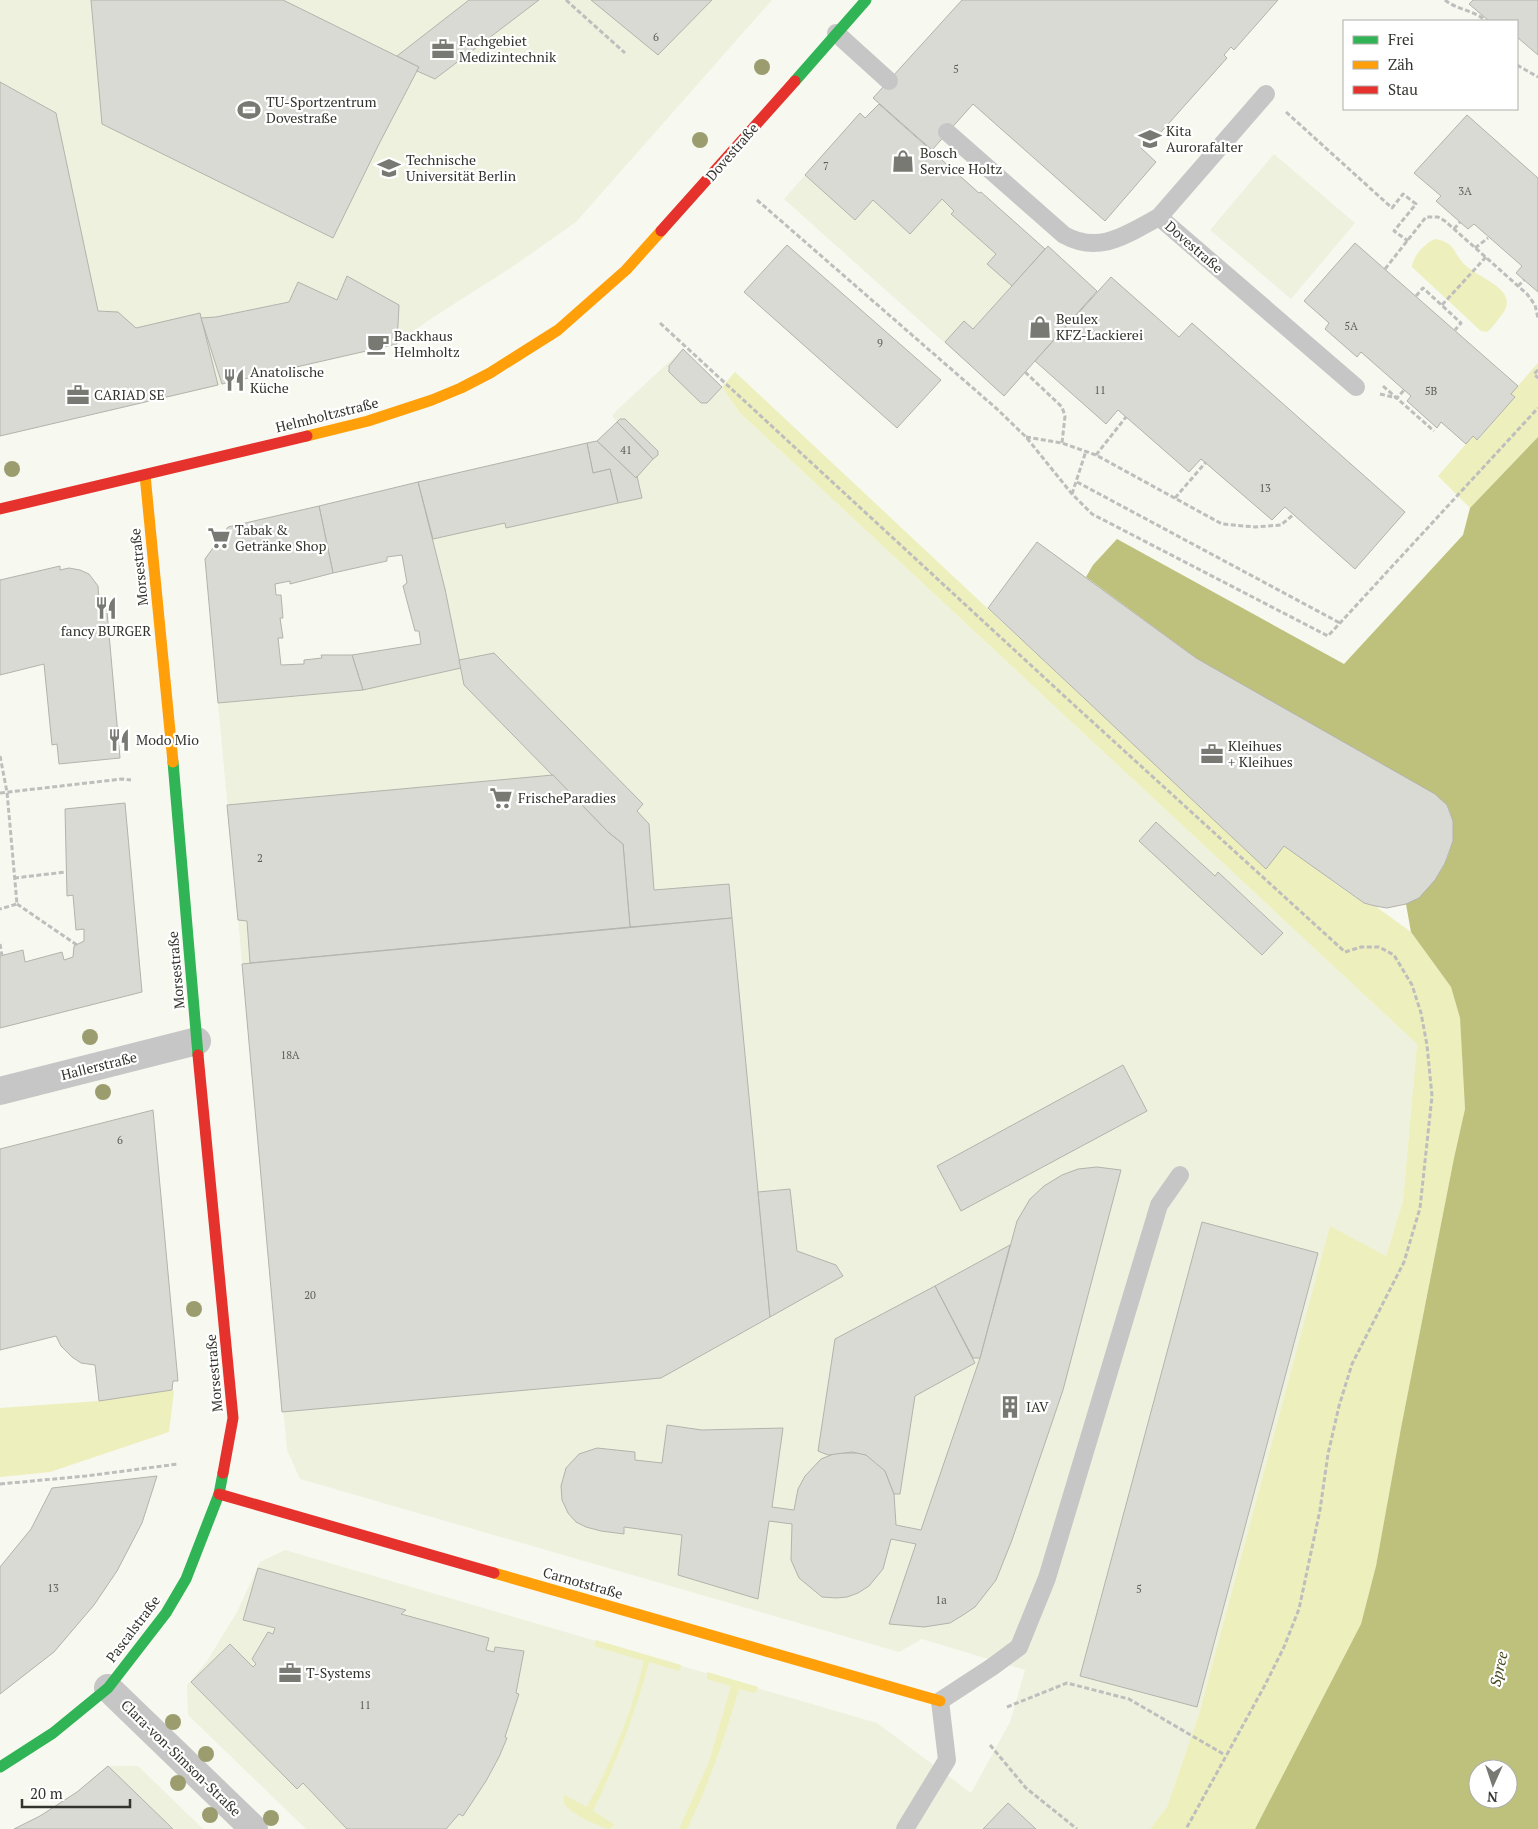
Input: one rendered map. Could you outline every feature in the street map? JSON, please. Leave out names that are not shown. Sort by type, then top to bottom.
[{"type":"street","name":"Dovestraße","points":[[626,270],[866,0]]},
{"type":"street","name":"Helmholtzstraße","points":[[0,509],[368,421],[432,400],[490,373],[558,330],[626,270]]},
{"type":"street","name":"Morsestraße","points":[[146,475],[233,1418],[226,1462]]},
{"type":"street","name":"Hallerstraße","points":[[0,1091],[198,1041]]},
{"type":"street","name":"Pascalstraße","points":[[0,1767],[53,1734],[108,1688],[166,1613],[186,1579],[219,1494],[226,1462]]},
{"type":"street","name":"Carnotstraße","points":[[219,1494],[940,1701]]},
{"type":"street","name":"Clara-von-Simson-Straße","points":[[108,1688],[254,1829]]},
{"type":"lane","points":[[836,34],[889,81]]},
{"type":"lane","points":[[1159,217],[1266,94]]},
{"type":"lane","name":"Dovestraße","points":[[948,132],[1064,234],[1075,240],[1087,243],[1112,241],[1159,217],[1356,387]]},
{"type":"lane","points":[[905,1829],[947,1760],[940,1701],[1019,1647],[1047,1578],[1159,1205],[1180,1175]]},
{"type":"path","points":[[566,0],[625,53]]},
{"type":"path","points":[[1445,0],[1472,12],[1484,20]]},
{"type":"path","points":[[1518,66],[1538,77]]},
{"type":"path","points":[[1266,94],[1392,208],[1403,194],[1416,204],[1394,231],[1408,241]]},
{"type":"path","points":[[757,200],[997,409],[1026,437],[1072,494],[1092,514],[1328,636],[1538,408]]},
{"type":"path","points":[[1385,269],[1426,218],[1438,218],[1445,221],[1518,286],[1532,300],[1538,318]]},
{"type":"path","points":[[1454,229],[1460,222]]},
{"type":"path","points":[[1475,248],[1488,238]]},
{"type":"path","points":[[1442,305],[1486,257]]},
{"type":"path","points":[[1518,286],[1524,280]]},
{"type":"path","points":[[1416,296],[1423,288],[1461,322],[1455,330]]},
{"type":"path","points":[[660,323],[1345,952],[1361,947],[1379,947],[1394,955],[1412,985],[1421,1013],[1427,1045],[1432,1096],[1420,1208],[1404,1262],[1352,1364],[1339,1406],[1328,1454],[1320,1510],[1299,1609],[1284,1647],[1186,1829]]},
{"type":"path","points":[[1538,370],[1534,374],[1538,378]]},
{"type":"path","points":[[1025,372],[1062,407],[1065,416],[1062,443]]},
{"type":"path","points":[[1378,381],[1420,416],[1434,431]]},
{"type":"path","points":[[1096,455],[1126,417]]},
{"type":"path","points":[[1026,437],[1062,443],[1096,455],[1222,524],[1255,527],[1281,525],[1294,514]]},
{"type":"path","points":[[1072,494],[1086,451]]},
{"type":"path","points":[[1175,498],[1206,462]]},
{"type":"path","points":[[1077,482],[1340,623]]},
{"type":"path","points":[[0,756],[7,792],[17,904],[76,945]]},
{"type":"path","points":[[0,793],[131,780]]},
{"type":"path","points":[[14,878],[66,872]]},
{"type":"path","points":[[0,909],[17,904]]},
{"type":"path","points":[[0,944],[2,956]]},
{"type":"path","points":[[0,1484],[86,1476],[178,1464]]},
{"type":"path","points":[[1007,1707],[1067,1683],[1129,1699],[1225,1755]]},
{"type":"path","points":[[990,1745],[1026,1788],[1078,1829]]},
{"type":"shaded area","name":"Technische Universität Berlin","points":[[0,0],[772,0],[576,222],[512,267],[426,322],[397,344],[0,436]]},
{"type":"shaded area","points":[[879,104],[979,193],[981,192],[1045,249],[1048,246],[1097,291],[1004,396],[784,199],[860,113],[866,118]]},
{"type":"shaded area","points":[[1274,154],[1355,223],[1291,299],[1210,230]]},
{"type":"shaded area","points":[[1435,239],[1448,243],[1466,266],[1490,281],[1504,293],[1507,300],[1506,308],[1487,332],[1481,331],[1412,267],[1414,259],[1420,250]]},
{"type":"shaded area","points":[[683,349],[722,387],[742,415],[1417,1044],[1403,1201],[1386,1256],[1330,1227],[1199,1714],[1167,1807],[1150,1829],[306,1829],[188,1715],[187,1685],[207,1661],[237,1612],[260,1562],[285,1550],[877,1723],[971,1793],[1010,1722],[1025,1670],[922,1639],[899,1652],[300,1479],[287,1450],[218,703],[363,690],[461,668],[418,482],[597,441],[617,422],[612,416],[617,410]]},
{"type":"shaded area","points":[[1538,363],[1538,437],[1470,508],[1438,476],[1473,436],[1478,440],[1515,397],[1511,394]]},
{"type":"shaded area","points":[[735,372],[1266,869],[1284,846],[1350,894],[1364,903],[1375,906],[1411,932],[1451,987],[1460,1018],[1465,1109],[1401,1428],[1376,1566],[1361,1624],[1255,1829],[1150,1829],[1167,1807],[1199,1714],[1330,1226],[1386,1256],[1403,1201],[1417,1044],[740,413],[722,387]]},
{"type":"shaded area","points":[[174,1391],[169,1432],[50,1472],[0,1477],[0,1408],[99,1401]]},
{"type":"shaded area","points":[[596,1640],[681,1665],[679,1671],[649,1662],[624,1738],[593,1811],[615,1825],[609,1829],[592,1823],[571,1811],[564,1803],[564,1795],[587,1807],[605,1772],[620,1736],[634,1699],[644,1661],[594,1646]]},
{"type":"shaded area","points":[[707,1672],[758,1687],[755,1693],[739,1689],[722,1743],[702,1795],[687,1829],[679,1829],[709,1762],[731,1686],[707,1679]]},
{"type":"shaded area","points":[[108,1766],[138,1766],[203,1829],[14,1829],[40,1816],[77,1792]]},
{"type":"water","name":"Spree","points":[[1538,437],[1538,1829],[1255,1829],[1361,1624],[1376,1566],[1401,1428],[1465,1109],[1460,1018],[1451,987],[1411,932],[1406,904],[1429,886],[1446,862],[1451,848],[1452,819],[1447,805],[1196,658],[1086,577],[1093,565],[1117,539],[1344,664],[1463,535],[1470,508]]},
{"type":"building","name":"TU-Sportzentrum Dovestraße","points":[[91,0],[283,0],[419,67],[333,238],[102,124]]},
{"type":"building","points":[[469,0],[539,0],[435,79],[417,71],[419,67],[397,56]]},
{"type":"building","points":[[591,0],[712,0],[658,55]]},
{"type":"building","points":[[962,0],[1278,0],[1234,50],[1231,47],[1224,55],[1227,58],[1153,141],[1151,139],[1141,148],[1156,162],[1105,221],[973,104],[932,150],[873,98]]},
{"type":"building","points":[[1473,0],[1538,0],[1538,55],[1518,38],[1518,20],[1488,20],[1469,4]]},
{"type":"building","points":[[0,82],[56,113],[98,311],[118,312],[136,328],[200,313],[218,385],[0,436]]},
{"type":"building","points":[[879,104],[1045,249],[1012,286],[987,264],[996,254],[951,214],[954,211],[942,199],[910,234],[873,200],[855,220],[805,175],[860,113],[865,118]]},
{"type":"building","points":[[1467,115],[1538,178],[1538,292],[1516,273],[1522,266],[1474,224],[1468,229],[1436,201],[1441,196],[1414,173]]},
{"type":"building","points":[[1355,243],[1518,386],[1511,394],[1515,397],[1477,440],[1473,436],[1466,444],[1441,422],[1437,428],[1407,401],[1411,396],[1361,352],[1357,357],[1325,329],[1329,323],[1304,301]]},
{"type":"building","points":[[787,245],[941,380],[897,428],[744,292]]},
{"type":"building","points":[[1048,246],[1097,291],[1004,396],[945,342],[964,321],[973,329]]},
{"type":"building","points":[[347,276],[399,305],[397,344],[222,384],[201,318],[216,317],[289,302],[298,282],[337,300]]},
{"type":"building","points":[[1111,277],[1179,337],[1192,323],[1405,512],[1355,569],[1285,507],[1272,520],[1201,459],[1189,472],[1118,410],[1106,424],[1035,361]]},
{"type":"building","points":[[683,349],[722,387],[707,403],[701,403],[669,372],[669,366]]},
{"type":"building","points":[[620,419],[625,419],[658,451],[658,455],[653,459],[617,422]]},
{"type":"building","points":[[617,422],[653,459],[636,478],[597,441]]},
{"type":"building","points":[[597,441],[636,478],[637,476],[642,498],[618,503],[610,469],[593,473],[587,443]]},
{"type":"building","points":[[587,443],[593,473],[610,469],[618,503],[506,528],[505,523],[433,539],[418,482]]},
{"type":"building","points":[[418,482],[445,589],[461,668],[363,690],[352,655],[421,644],[419,631],[415,631],[403,586],[407,583],[402,555],[387,557],[387,561],[333,573],[319,506]]},
{"type":"building","points":[[319,506],[333,573],[290,584],[290,581],[275,584],[276,595],[281,595],[283,618],[280,618],[283,638],[278,638],[281,665],[304,664],[304,660],[322,658],[321,655],[352,655],[363,690],[218,703],[205,559],[228,527]]},
{"type":"building","points":[[1037,542],[1196,658],[1435,794],[1447,805],[1453,821],[1453,841],[1445,863],[1435,880],[1419,898],[1406,904],[1387,908],[1364,903],[1284,846],[1266,869],[988,608]]},
{"type":"building","points":[[60,566],[60,570],[69,568],[89,574],[98,586],[99,600],[106,600],[120,758],[59,764],[57,744],[52,745],[44,664],[0,675],[0,580]]},
{"type":"building","points":[[494,653],[643,804],[637,811],[649,824],[654,890],[729,884],[732,918],[630,927],[623,844],[608,832],[464,685],[459,660]]},
{"type":"building","points":[[553,775],[608,832],[623,844],[630,927],[250,963],[247,921],[238,920],[227,805]]},
{"type":"building","points":[[125,803],[142,992],[0,1028],[0,956],[23,950],[25,962],[62,952],[64,960],[73,957],[74,946],[84,941],[84,929],[76,930],[73,895],[67,896],[65,809]]},
{"type":"building","points":[[1156,822],[1215,876],[1218,872],[1283,933],[1262,955],[1139,841]]},
{"type":"building","points":[[732,918],[770,1317],[661,1378],[282,1412],[242,964]]},
{"type":"building","points":[[1123,1065],[1147,1111],[961,1211],[937,1166]]},
{"type":"building","points":[[153,1110],[178,1381],[173,1381],[172,1390],[99,1401],[95,1365],[81,1363],[72,1357],[61,1346],[56,1336],[0,1350],[0,1149]]},
{"type":"building","name":"IAV","points":[[1097,1167],[1121,1170],[1063,1390],[1012,1540],[996,1580],[975,1607],[963,1615],[950,1623],[924,1627],[889,1624],[916,1544],[891,1539],[883,1569],[869,1586],[847,1597],[822,1597],[799,1578],[791,1560],[792,1524],[769,1521],[758,1599],[678,1575],[682,1535],[624,1527],[624,1534],[601,1531],[576,1522],[568,1513],[562,1500],[561,1486],[566,1468],[579,1454],[597,1448],[635,1452],[635,1460],[662,1463],[667,1425],[702,1430],[783,1428],[772,1507],[794,1510],[798,1489],[805,1476],[821,1459],[836,1453],[859,1453],[873,1459],[885,1471],[894,1494],[896,1525],[921,1530],[980,1358],[1017,1221],[1030,1199],[1044,1186],[1062,1175],[1078,1169]]},
{"type":"building","points":[[790,1189],[797,1251],[836,1265],[843,1276],[770,1317],[758,1192]]},
{"type":"building","points":[[1202,1222],[1318,1253],[1197,1707],[1080,1676]]},
{"type":"building","points":[[1010,1245],[980,1358],[973,1358],[935,1286]]},
{"type":"building","points":[[935,1286],[975,1363],[915,1396],[900,1494],[894,1494],[885,1471],[866,1455],[852,1452],[828,1455],[818,1451],[835,1339]]},
{"type":"building","points":[[157,1476],[142,1523],[117,1571],[94,1605],[54,1652],[0,1694],[0,1567],[31,1529],[52,1488]]},
{"type":"building","points":[[258,1568],[406,1610],[401,1614],[489,1638],[486,1650],[494,1652],[495,1647],[524,1651],[516,1693],[519,1694],[505,1737],[507,1738],[486,1781],[463,1816],[459,1814],[446,1829],[347,1829],[303,1783],[297,1789],[191,1682],[230,1644],[253,1667],[256,1664],[252,1659],[268,1632],[273,1634],[275,1628],[243,1620]]},
{"type":"building","points":[[108,1766],[173,1829],[14,1829],[40,1816],[77,1792]]},
{"type":"building","points":[[1008,1803],[1036,1829],[983,1829]]},
{"type":"traffic: fast","points":[[795,81],[866,0]]},
{"type":"traffic: fast","points":[[173,762],[198,1055]]},
{"type":"traffic: fast","points":[[0,1767],[53,1733],[108,1688],[166,1613],[186,1579],[219,1494],[223,1473]]},
{"type":"traffic: slow","points":[[307,436],[368,421],[432,400],[490,373],[558,330],[626,270],[661,231]]},
{"type":"traffic: slow","points":[[145,475],[173,762]]},
{"type":"traffic: slow","points":[[494,1573],[940,1701]]},
{"type":"traffic: jam","points":[[661,231],[795,81]]},
{"type":"traffic: jam","points":[[0,509],[307,436]]},
{"type":"traffic: jam","points":[[198,1055],[233,1418],[223,1473]]},
{"type":"traffic: jam","points":[[219,1494],[494,1573]]},
{"type":"place","name":"Fachgebiet Medizintechnik","points":[[443,49]]},
{"type":"place","name":"TU-Sportzentrum Dovestraße","points":[[249,110]]},
{"type":"place","name":"Kita Aurorafalter","points":[[1150,139]]},
{"type":"place","name":"Bosch Service Holtz","points":[[903,161]]},
{"type":"place","name":"Technische Universität Berlin","points":[[389,168]]},
{"type":"place","name":"Beulex KFZ-Lackierei","points":[[1040,327]]},
{"type":"place","name":"Backhaus Helmholtz","points":[[378,344]]},
{"type":"place","name":"Anatolische Küche","points":[[234,380]]},
{"type":"place","name":"CARIAD SE","points":[[78,395]]},
{"type":"place","name":"Tabak & Getränke Shop","points":[[219,538]]},
{"type":"place","name":"fancy BURGER","points":[[106,608]]},
{"type":"place","name":"Modo Mio","points":[[119,740]]},
{"type":"place","name":"Kleihues + Kleihues","points":[[1212,754]]},
{"type":"place","name":"FrischeParadies","points":[[501,798]]},
{"type":"place","name":"IAV","points":[[1010,1407]]},
{"type":"place","name":"T-Systems","points":[[290,1673]]}]
